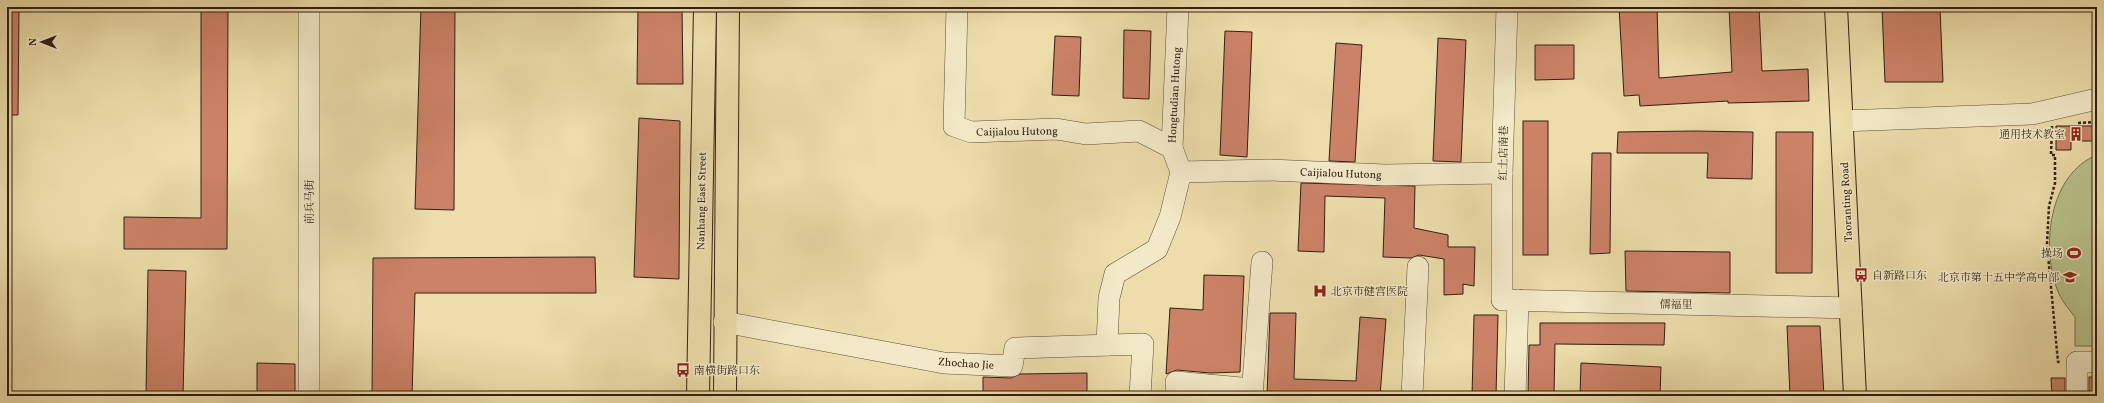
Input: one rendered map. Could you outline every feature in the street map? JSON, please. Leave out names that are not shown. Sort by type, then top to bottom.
[{"type":"main road","name":"Nanhang East Street","points":[[698,396],[705,7]]},
{"type":"main road","points":[[725,396],[724,322],[728,7]]},
{"type":"main road","name":"Taoranting Road","points":[[1836,7],[1855,396]]},
{"type":"street","name":"前兵马街","points":[[309,7],[309,396]]},
{"type":"street","name":"前兵马街","points":[[322,7],[322,396]]},
{"type":"street","name":"Caijialou Hutong","points":[[957,7],[954,126],[971,132],[1056,129],[1086,134],[1139,131],[1172,148]]},
{"type":"street","name":"Hongtudian Hutong","points":[[1178,7],[1172,148],[1180,172]]},
{"type":"street","name":"红土店南巷","points":[[1507,7],[1502,173],[1515,396]]},
{"type":"street","points":[[1842,121],[2032,114],[2097,99]]},
{"type":"street","name":"Caijialou Hutong","points":[[1180,172],[1269,170],[1385,175],[1502,173]]},
{"type":"street","points":[[1108,345],[1109,298],[1116,274],[1157,249],[1170,217],[1180,172]]},
{"type":"street","points":[[1177,396],[1176,382],[1252,392],[1262,262]]},
{"type":"street","points":[[1412,396],[1418,267]]},
{"type":"street","name":"儒福里","points":[[1510,300],[1851,308]]},
{"type":"street","name":"Zhochao Jie","points":[[724,322],[944,363],[1012,366],[1015,348],[1143,344],[1140,396]]},
{"type":"street","points":[[2077,396],[2077,362],[2097,362]]},
{"type":"path","points":[[2074,123],[2097,122]]},
{"type":"path","points":[[2052,123],[2051,155],[2055,155],[2055,183],[2049,206],[2047,244],[2052,304],[2058,346],[2058,362],[2077,362]]},
{"type":"green space","name":"操场","points":[[2097,155],[2097,346],[2075,346],[2075,317],[2061,297],[2052,272],[2050,233],[2053,213],[2059,194],[2068,178],[2081,164]]},
{"type":"building","points":[[7,7],[19,7],[18,115],[7,115]]},
{"type":"building","points":[[201,7],[228,7],[227,249],[124,249],[124,217],[201,218]]},
{"type":"building","points":[[421,7],[455,7],[454,210],[415,209]]},
{"type":"building","points":[[638,7],[682,7],[683,84],[637,84]]},
{"type":"building","points":[[1619,7],[1657,7],[1659,78],[1732,72],[1729,7],[1759,7],[1762,71],[1808,69],[1809,101],[1728,103],[1728,101],[1640,106],[1639,95],[1624,96]]},
{"type":"building","points":[[1882,7],[1940,7],[1943,82],[1885,82]]},
{"type":"building","points":[[1124,30],[1151,31],[1149,99],[1123,98]]},
{"type":"building","points":[[1225,31],[1252,32],[1247,157],[1220,155]]},
{"type":"building","points":[[1055,36],[1081,37],[1079,96],[1052,95]]},
{"type":"building","points":[[1438,38],[1466,40],[1461,162],[1433,161]]},
{"type":"building","points":[[1336,43],[1362,45],[1355,162],[1329,161]]},
{"type":"building","points":[[1535,45],[1574,45],[1574,79],[1535,80]]},
{"type":"building","points":[[639,118],[680,121],[679,279],[634,277]]},
{"type":"building","points":[[1523,121],[1548,121],[1548,255],[1523,255]]},
{"type":"building","name":"通用技术教室","points":[[2056,126],[2097,126],[2097,141],[2071,141],[2071,150],[2056,150]]},
{"type":"building","points":[[1618,132],[1753,132],[1752,179],[1707,178],[1708,153],[1617,153]]},
{"type":"building","points":[[1776,132],[1813,132],[1812,273],[1776,273]]},
{"type":"building","points":[[1592,153],[1611,153],[1610,253],[1590,254]]},
{"type":"building","points":[[1301,183],[1415,186],[1414,228],[1448,235],[1448,247],[1475,247],[1474,286],[1463,284],[1463,294],[1444,295],[1444,259],[1419,255],[1411,258],[1383,257],[1385,198],[1325,196],[1324,252],[1298,251]]},
{"type":"building","points":[[1625,251],[1730,252],[1730,293],[1626,291]]},
{"type":"building","points":[[595,257],[596,293],[415,293],[412,396],[372,396],[373,258]]},
{"type":"building","points":[[148,270],[186,271],[183,396],[146,396]]},
{"type":"building","points":[[1204,275],[1244,276],[1240,372],[1210,373],[1177,370],[1166,374],[1170,308],[1203,310]]},
{"type":"building","points":[[1270,313],[1296,313],[1294,379],[1356,381],[1360,317],[1386,319],[1380,396],[1267,396]]},
{"type":"building","points":[[1474,315],[1498,315],[1496,396],[1472,396]]},
{"type":"building","points":[[1540,323],[1665,323],[1664,345],[1555,344],[1554,396],[1528,396],[1529,345],[1540,345]]},
{"type":"building","points":[[1787,326],[1820,326],[1824,396],[1790,396]]},
{"type":"building","points":[[257,363],[295,364],[295,396],[257,396]]},
{"type":"building","points":[[1581,363],[1661,367],[1660,396],[1580,396]]},
{"type":"building","points":[[1087,373],[1087,396],[983,396],[983,377],[1011,378],[1020,374]]},
{"type":"building","points":[[2089,377],[2097,377],[2097,396],[2089,396]]},
{"type":"building","points":[[2051,378],[2065,378],[2065,396],[2052,396]]},
{"type":"place","name":"通用技术教室","points":[[2076,134]]},
{"type":"place","name":"操场","points":[[2074,253]]},
{"type":"place","name":"自新路口东","points":[[1861,275]]},
{"type":"place","name":"北京市第十五中学高中部","points":[[2070,277]]},
{"type":"place","name":"北京市健宫医院","points":[[1320,291]]},
{"type":"place","name":"南横街路口东","points":[[683,370]]}]
